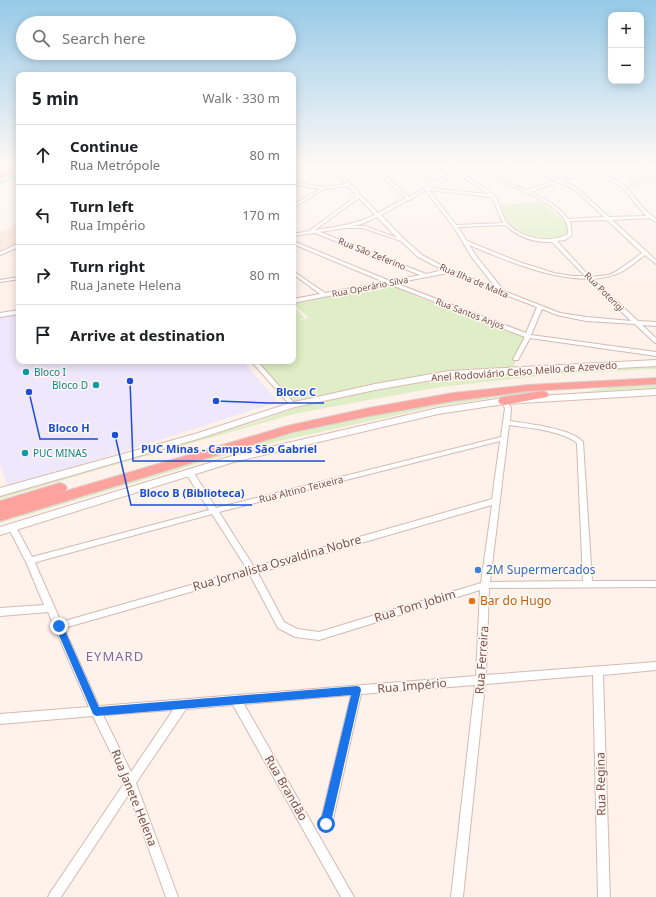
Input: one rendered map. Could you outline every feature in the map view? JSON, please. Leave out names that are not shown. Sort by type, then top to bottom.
[{"type":"highway","name":"Anel Rodoviário Celso Mello de Azevedo","points":[[0,506],[281,423],[358,406],[445,391],[522,382],[655,363]]},
{"type":"highway","name":"Anel Rodoviário Celso Mello de Azevedo","points":[[0,516],[291,429],[369,412],[453,397],[528,388],[656,381]]},
{"type":"highway","points":[[504,401],[634,382]]},
{"type":"main road","name":"Anel Rodoviário Celso Mello de Azevedo","points":[[1,490],[198,436],[293,406],[375,386],[449,374],[655,363]]},
{"type":"main road","points":[[0,531],[232,459],[324,436],[438,411],[504,401],[656,392]]},
{"type":"street","points":[[309,232],[345,206]]},
{"type":"street","name":"Rua Ilha de Malta","points":[[369,206],[420,256],[448,271],[559,314],[586,319],[656,324]]},
{"type":"street","points":[[363,224],[395,206]]},
{"type":"street","points":[[440,206],[455,226],[475,258],[503,293]]},
{"type":"street","points":[[499,206],[506,224],[516,232],[530,238],[554,241],[564,240],[570,235],[569,224],[557,209],[552,206]]},
{"type":"street","points":[[594,206],[656,263]]},
{"type":"street","points":[[639,206],[648,217],[656,221]]},
{"type":"street","points":[[567,220],[648,217]]},
{"type":"street","points":[[296,234],[363,224],[375,220],[386,222]]},
{"type":"street","points":[[363,224],[374,230],[403,241]]},
{"type":"street","points":[[455,226],[506,224]]},
{"type":"street","points":[[374,230],[381,230],[390,226]]},
{"type":"street","name":"Rua São Zeferino","points":[[316,232],[428,276]]},
{"type":"street","name":"Rua Potengi","points":[[554,241],[589,278],[656,341]]},
{"type":"street","points":[[465,242],[563,277],[589,278],[610,276],[622,270],[645,253]]},
{"type":"street","name":"Rua Santos Anjos","points":[[296,243],[391,283],[528,336],[655,363]]},
{"type":"street","points":[[0,254],[16,246]]},
{"type":"street","points":[[475,258],[495,253]]},
{"type":"street","name":"Rua Operário Silva","points":[[296,300],[448,271]]},
{"type":"street","points":[[296,274],[324,295]]},
{"type":"street","points":[[0,281],[16,278]]},
{"type":"street","points":[[516,359],[528,336],[540,307]]},
{"type":"street","points":[[0,315],[16,312]]},
{"type":"street","points":[[257,364],[293,406]]},
{"type":"street","name":"Rua Ferreira","points":[[457,897],[481,680],[485,585],[508,408],[504,401]]},
{"type":"street","points":[[506,423],[527,425],[561,433],[575,437],[580,442],[588,585]]},
{"type":"street","name":"Rua Altino Teixeira","points":[[30,562],[38,558],[214,511],[504,438]]},
{"type":"street","points":[[189,472],[252,570]]},
{"type":"street","name":"Rua Jornalista Osvaldina Nobre","points":[[59,626],[496,501]]},
{"type":"street","name":"Rua Janete Helena","points":[[12,527],[30,562],[96,711],[130,781],[172,897]]},
{"type":"street","name":"Rua Tom Jobim","points":[[252,570],[282,625],[295,633],[320,636],[485,585],[656,584]]},
{"type":"street","points":[[0,612],[50,608]]},
{"type":"street","name":"Rua Império","points":[[0,719],[656,666]]},
{"type":"street","name":"Rua Regina","points":[[598,671],[604,897]]},
{"type":"street","points":[[326,824],[357,690]]},
{"type":"street","name":"Rua Brandão","points":[[236,700],[348,897]]},
{"type":"street","points":[[54,897],[130,781],[183,704]]},
{"type":"shaded area","points":[[16,225],[16,245],[0,253],[0,232]]},
{"type":"shaded area","points":[[16,315],[16,364],[246,364],[278,402],[8,488],[0,463],[0,318]]},
{"type":"green space","points":[[501,206],[547,206],[566,222],[568,234],[556,239],[531,236],[517,231],[508,224]]},
{"type":"green space","points":[[391,285],[418,297],[528,336],[512,370],[656,364],[656,369],[557,374],[440,387],[298,413],[0,499],[0,496],[250,424],[299,407],[368,390],[293,405],[257,364],[296,364],[296,321],[309,318],[296,307],[296,303]]},
{"type":"green space","points":[[296,309],[305,318],[296,321]]},
{"type":"green space","points":[[656,382],[656,388],[583,392],[628,384]]},
{"type":"green space","points":[[563,388],[438,406],[257,446],[0,523],[0,519],[246,444],[312,427],[390,410],[472,397]]},
{"type":"place","name":"Bloco I","points":[[26,372]]},
{"type":"place","name":"PUC Minas - Campus São Gabriel","points":[[130,381]]},
{"type":"place","name":"Bloco D","points":[[96,385]]},
{"type":"place","name":"Bloco H","points":[[29,392]]},
{"type":"place","name":"Bloco C","points":[[216,401]]},
{"type":"place","name":"Bloco B (Biblioteca)","points":[[115,435]]},
{"type":"place","name":"PUC MINAS","points":[[25,453]]},
{"type":"place","name":"2M Supermercados","points":[[478,570]]},
{"type":"place","name":"Bar do Hugo","points":[[472,601]]},
{"type":"district","name":"EYMARD","points":[[115,656]]},
{"type":"route","points":[[59,626],[96,711],[357,690],[326,824]]}]
